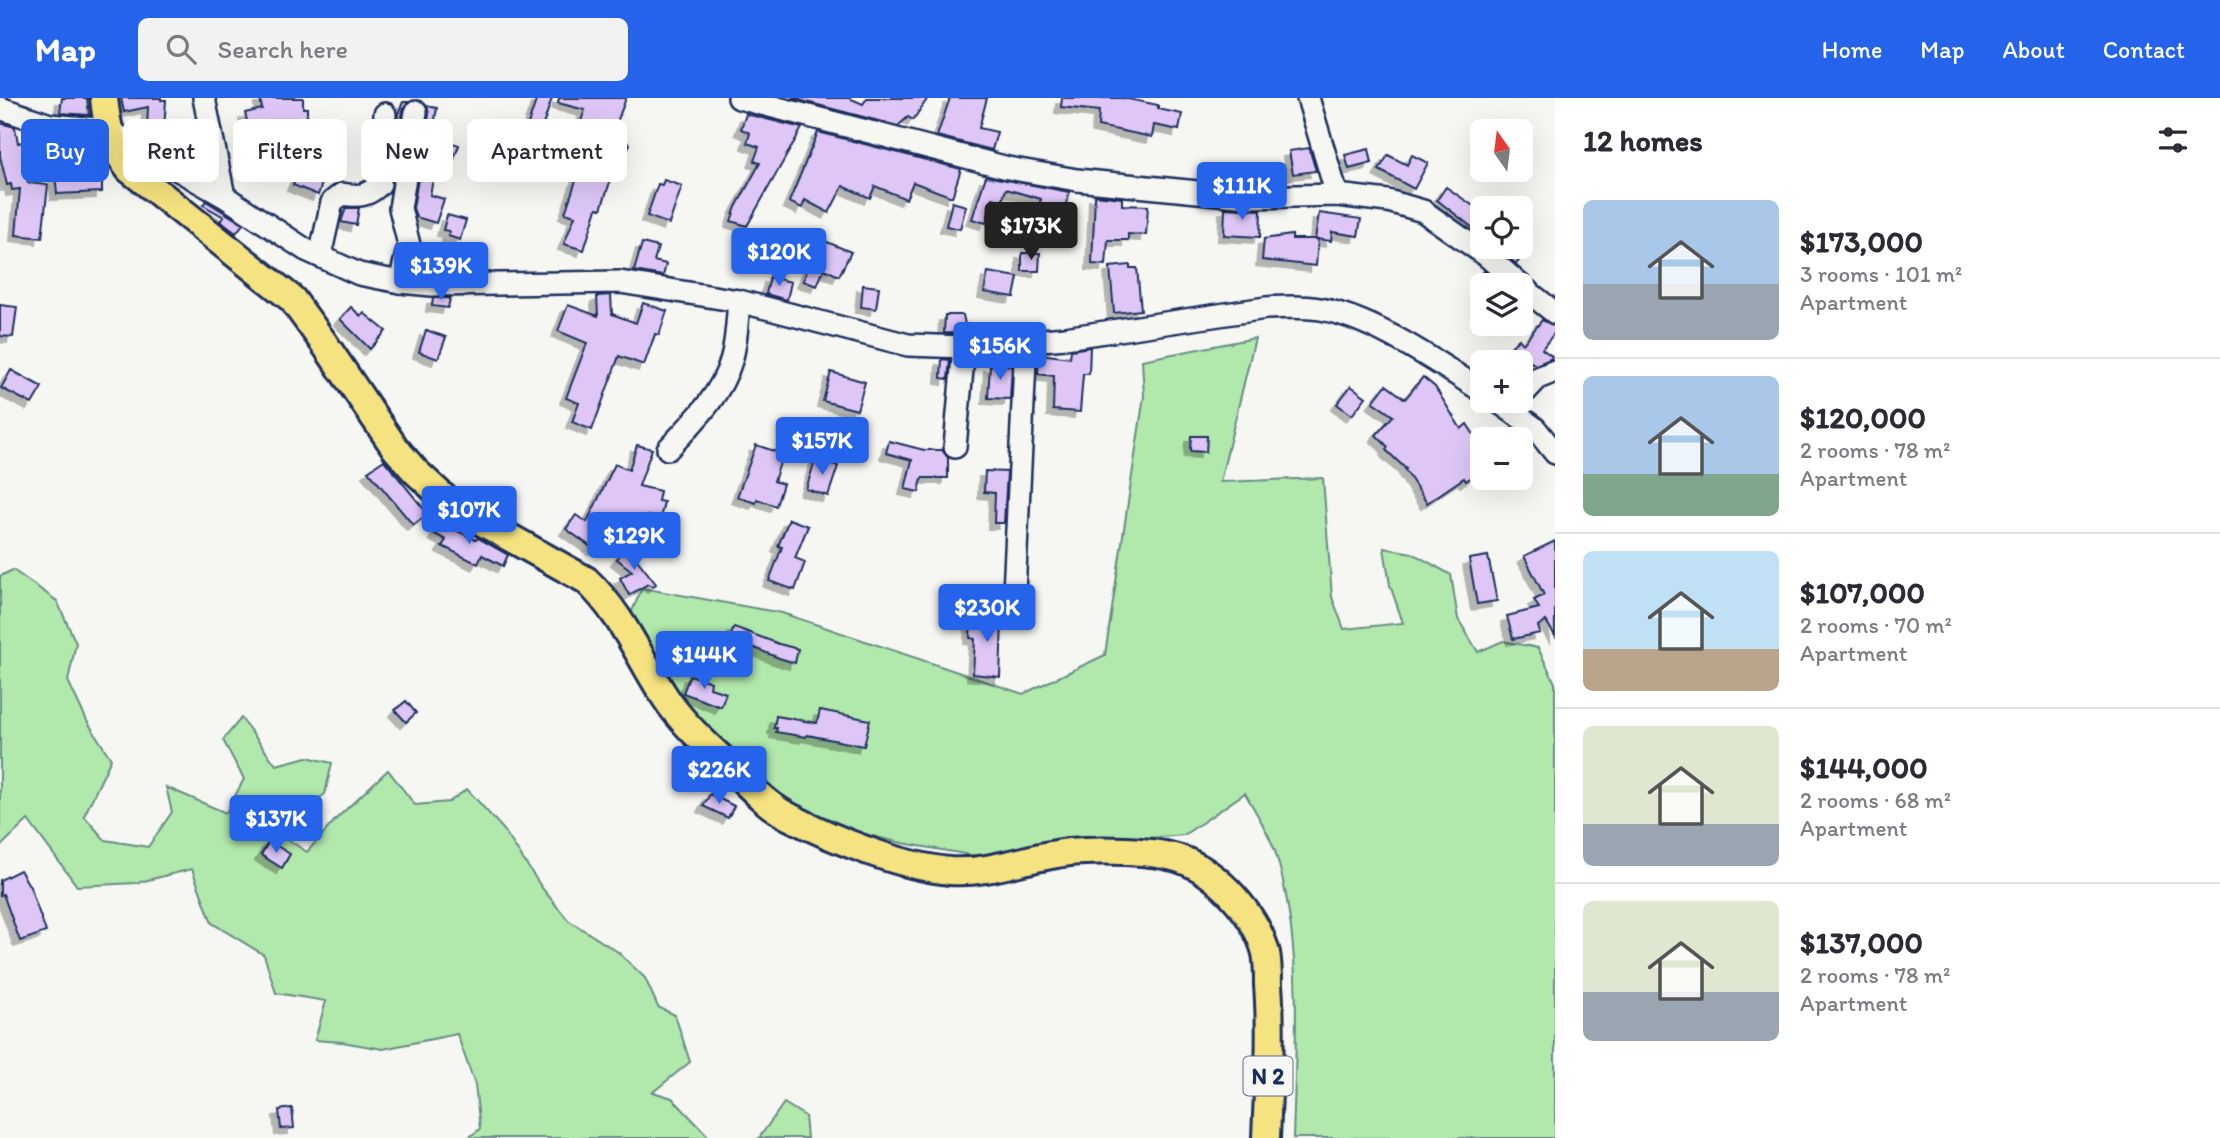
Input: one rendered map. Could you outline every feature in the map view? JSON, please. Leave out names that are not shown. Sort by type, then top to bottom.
[{"type":"main road","name":"N 2","points":[[104,98],[107,119]]},
{"type":"main road","name":"N 2","points":[[109,132],[129,169],[292,299],[395,448],[415,471],[453,506],[586,580],[603,596],[625,627],[665,698],[681,719],[759,795],[787,816],[850,845],[923,866],[951,871],[978,870],[1070,852],[1125,851],[1180,859],[1213,876],[1248,913],[1266,953],[1270,1014],[1266,1138]]},
{"type":"street","points":[[204,98],[224,196]]},
{"type":"street","points":[[739,98],[1008,167],[1077,180],[1248,197],[1336,195],[1388,201],[1423,211],[1487,256],[1506,273]]},
{"type":"street","points":[[1308,98],[1336,195]]},
{"type":"street","points":[[0,108],[32,119]]},
{"type":"street","points":[[400,282],[409,245],[400,208],[416,112]]},
{"type":"street","points":[[320,256],[332,202],[342,194],[359,197],[372,192],[380,184],[385,114]]},
{"type":"street","points":[[109,131],[224,196],[306,250],[359,274],[400,282],[432,285],[620,282],[739,301],[908,345],[964,347],[1065,338],[1266,308],[1289,306],[1322,309],[1382,331],[1470,384]]},
{"type":"street","points":[[1533,296],[1555,313]]},
{"type":"street","points":[[668,449],[710,403],[722,382],[732,359],[739,301]]},
{"type":"street","points":[[1013,614],[1026,340]]},
{"type":"street","points":[[956,447],[964,347]]},
{"type":"street","points":[[1533,382],[1555,371]]},
{"type":"street","points":[[1522,413],[1555,453]]},
{"type":"green space","points":[[1255,338],[1220,482],[1323,478],[1332,597],[1344,629],[1403,623],[1390,585],[1384,548],[1412,553],[1451,575],[1458,619],[1478,652],[1503,641],[1538,648],[1555,683],[1555,1138],[1293,1138],[1296,993],[1290,920],[1275,851],[1245,793],[1184,835],[1113,841],[1016,863],[902,843],[787,816],[726,763],[625,627],[642,588],[782,613],[1023,694],[1105,655],[1144,396],[1142,360]]},
{"type":"green space","points":[[13,570],[57,601],[76,643],[68,681],[87,721],[111,759],[84,816],[105,840],[148,847],[172,812],[166,787],[226,813],[244,779],[223,740],[241,718],[276,765],[307,757],[332,763],[325,794],[275,831],[307,852],[337,818],[388,770],[415,805],[449,802],[467,789],[504,830],[542,888],[568,920],[618,952],[645,978],[658,1007],[675,1015],[690,1062],[653,1092],[672,1098],[710,1138],[468,1138],[480,1129],[475,1085],[457,1034],[383,1049],[315,1040],[326,1001],[276,993],[264,955],[212,923],[192,869],[136,883],[77,886],[28,820],[0,847],[0,576]]},
{"type":"green space","points":[[784,1103],[805,1116],[807,1138],[759,1138]]},
{"type":"building","points":[[62,98],[87,98],[89,115],[60,113]]},
{"type":"building","points":[[121,98],[166,100],[165,119],[147,119],[148,107],[124,112]]},
{"type":"building","points":[[260,98],[303,98],[307,119],[247,119],[245,113],[262,109]]},
{"type":"building","points":[[537,98],[552,98],[545,119],[530,119]]},
{"type":"building","points":[[559,98],[626,98],[618,119],[582,119],[585,110],[558,103]]},
{"type":"building","points":[[791,98],[849,98],[863,104],[867,98],[928,98],[913,120],[908,117],[898,126]]},
{"type":"building","points":[[950,98],[987,98],[979,128],[997,132],[992,150],[937,136]]},
{"type":"building","points":[[1062,98],[1123,98],[1158,105],[1158,109],[1182,114],[1179,130],[1154,125],[1152,137],[1098,126],[1099,111],[1061,107]]},
{"type":"building","points":[[403,102],[408,102],[402,119],[398,119]]},
{"type":"building","points":[[427,106],[437,108],[435,119],[428,119]]},
{"type":"building","points":[[746,114],[802,128],[747,226],[731,221],[760,163],[754,161],[759,147],[747,143],[750,133],[741,129]]},
{"type":"building","points":[[0,123],[15,127],[18,143],[21,142],[21,182],[48,185],[42,238],[16,235],[20,189],[12,190],[11,184],[7,185],[0,156]]},
{"type":"building","points":[[818,132],[961,169],[952,197],[913,182],[906,199],[875,186],[870,198],[843,186],[829,213],[805,200],[802,208],[789,202]]},
{"type":"building","points":[[453,143],[459,145],[453,161]]},
{"type":"building","points":[[1309,148],[1316,171],[1293,174],[1289,151]]},
{"type":"building","points":[[1369,149],[1372,163],[1349,169],[1345,155]]},
{"type":"building","points":[[1388,155],[1407,165],[1412,155],[1428,163],[1414,189],[1379,170]]},
{"type":"building","points":[[986,176],[1069,192],[1060,238],[1045,235],[1050,217],[1047,217],[1048,207],[1039,205],[1041,199],[1006,189],[1002,201],[993,198],[986,223],[972,219]]},
{"type":"building","points":[[664,180],[682,186],[669,224],[647,216],[658,184],[662,185]]},
{"type":"building","points":[[56,182],[102,182],[102,192],[57,194]]},
{"type":"building","points":[[294,182],[323,182],[318,195],[293,185]]},
{"type":"building","points":[[417,182],[432,182],[430,195],[444,199],[436,223],[416,217],[413,208]]},
{"type":"building","points":[[576,182],[610,182],[601,209],[597,208],[584,250],[564,244],[575,216],[565,213]]},
{"type":"building","points":[[1446,187],[1470,204],[1470,226],[1437,200]]},
{"type":"building","points":[[1095,195],[1122,198],[1122,205],[1148,206],[1146,235],[1128,234],[1128,240],[1108,240],[1106,265],[1092,264]]},
{"type":"building","points":[[206,201],[243,224],[236,233],[220,221],[224,217],[203,205]]},
{"type":"building","points":[[952,202],[966,206],[960,229],[946,226]]},
{"type":"building","points":[[346,208],[359,208],[356,225],[341,222]]},
{"type":"building","points":[[1225,208],[1261,210],[1260,237],[1224,235]]},
{"type":"building","points":[[1319,213],[1361,219],[1358,236],[1332,232],[1331,241],[1315,239]]},
{"type":"building","points":[[447,215],[466,220],[460,240],[448,236],[449,231],[443,230]]},
{"type":"building","points":[[1292,235],[1292,239],[1318,239],[1316,266],[1262,260],[1264,239]]},
{"type":"building","points":[[820,239],[851,252],[839,276],[824,269],[817,286],[803,281]]},
{"type":"building","points":[[642,243],[658,247],[654,261],[666,264],[663,276],[634,271]]},
{"type":"building","points":[[1022,253],[1040,253],[1039,271],[1022,271]]},
{"type":"building","points":[[1130,265],[1130,268],[1137,268],[1141,310],[1114,313],[1110,267]]},
{"type":"building","points":[[988,272],[1018,277],[1014,297],[984,292]]},
{"type":"building","points":[[770,277],[791,282],[787,300],[766,294]]},
{"type":"building","points":[[863,285],[879,287],[876,309],[861,307]]},
{"type":"building","points":[[611,295],[612,314],[636,323],[643,303],[667,311],[644,365],[619,356],[592,430],[572,422],[579,403],[566,398],[587,343],[558,331],[568,305],[598,316],[597,296]]},
{"type":"building","points":[[433,298],[450,298],[448,308],[432,306]]},
{"type":"building","points":[[0,305],[17,307],[13,337],[0,336]]},
{"type":"building","points":[[351,307],[361,316],[364,313],[386,331],[370,349],[340,319]]},
{"type":"building","points":[[945,315],[963,315],[967,334],[944,333]]},
{"type":"building","points":[[1542,320],[1555,326],[1555,332],[1542,349],[1552,356],[1536,365],[1533,363],[1533,350],[1508,350],[1519,339],[1523,344],[1529,336],[1533,336],[1533,331]]},
{"type":"building","points":[[426,330],[446,337],[438,359],[419,352]]},
{"type":"building","points":[[1090,347],[1089,374],[1083,374],[1080,412],[1053,410],[1054,376],[1038,374],[1039,354],[1070,358],[1071,350]]},
{"type":"building","points":[[942,359],[950,360],[948,379],[941,378]]},
{"type":"building","points":[[990,365],[1012,366],[1010,399],[988,398]]},
{"type":"building","points":[[11,370],[42,387],[32,404],[1,388]]},
{"type":"building","points":[[831,372],[865,382],[857,410],[823,401]]},
{"type":"building","points":[[1423,377],[1435,387],[1461,429],[1467,424],[1470,429],[1470,478],[1466,481],[1464,478],[1427,503],[1406,469],[1386,450],[1388,447],[1376,435],[1393,416],[1373,402],[1386,385],[1405,399]]},
{"type":"building","points":[[1351,386],[1366,397],[1352,415],[1337,404]]},
{"type":"building","points":[[1191,436],[1207,436],[1206,452],[1190,451]]},
{"type":"building","points":[[889,441],[924,450],[942,450],[948,458],[948,478],[922,478],[919,492],[905,489],[912,460],[886,453]]},
{"type":"building","points":[[637,445],[652,449],[639,486],[660,491],[658,501],[664,502],[660,519],[648,516],[641,533],[613,522],[594,549],[566,529],[576,515],[587,522],[615,464],[629,470]]},
{"type":"building","points":[[756,445],[783,454],[774,481],[783,484],[776,506],[757,499],[756,503],[737,497]]},
{"type":"building","points":[[816,458],[838,466],[828,496],[806,489]]},
{"type":"building","points":[[384,460],[428,514],[413,525],[368,471]]},
{"type":"building","points":[[985,471],[1007,472],[1004,523],[994,523],[995,493],[984,492]]},
{"type":"building","points":[[789,519],[808,526],[795,558],[805,562],[795,590],[769,581],[782,547],[778,546]]},
{"type":"building","points":[[441,523],[476,540],[478,538],[508,555],[503,566],[482,555],[478,564],[442,546],[446,540],[435,534]]},
{"type":"building","points":[[1555,541],[1555,636],[1546,621],[1538,626],[1540,633],[1513,639],[1507,616],[1539,608],[1534,600],[1544,595],[1524,556]]},
{"type":"building","points":[[628,545],[638,553],[635,557],[656,584],[653,587],[648,584],[629,595],[620,578],[632,571],[617,559]]},
{"type":"building","points":[[1488,556],[1497,601],[1477,604],[1469,559]]},
{"type":"building","points":[[952,600],[967,601],[967,617],[952,617]]},
{"type":"building","points":[[971,614],[1000,616],[1000,677],[973,674],[975,639],[970,638]]},
{"type":"building","points":[[734,627],[798,649],[795,663],[730,638]]},
{"type":"building","points":[[690,675],[711,682],[710,688],[726,693],[721,707],[683,693]]},
{"type":"building","points":[[406,701],[416,713],[406,722],[395,710]]},
{"type":"building","points":[[820,710],[870,720],[864,746],[776,732],[777,728],[774,728],[776,716],[817,723]]},
{"type":"building","points":[[710,794],[734,806],[728,818],[703,806]]},
{"type":"building","points":[[269,841],[290,854],[282,868],[261,855]]},
{"type":"building","points":[[20,870],[30,887],[46,932],[20,941],[3,894],[0,895],[0,880]]},
{"type":"building","points":[[292,1108],[294,1128],[281,1129],[279,1110]]}]
